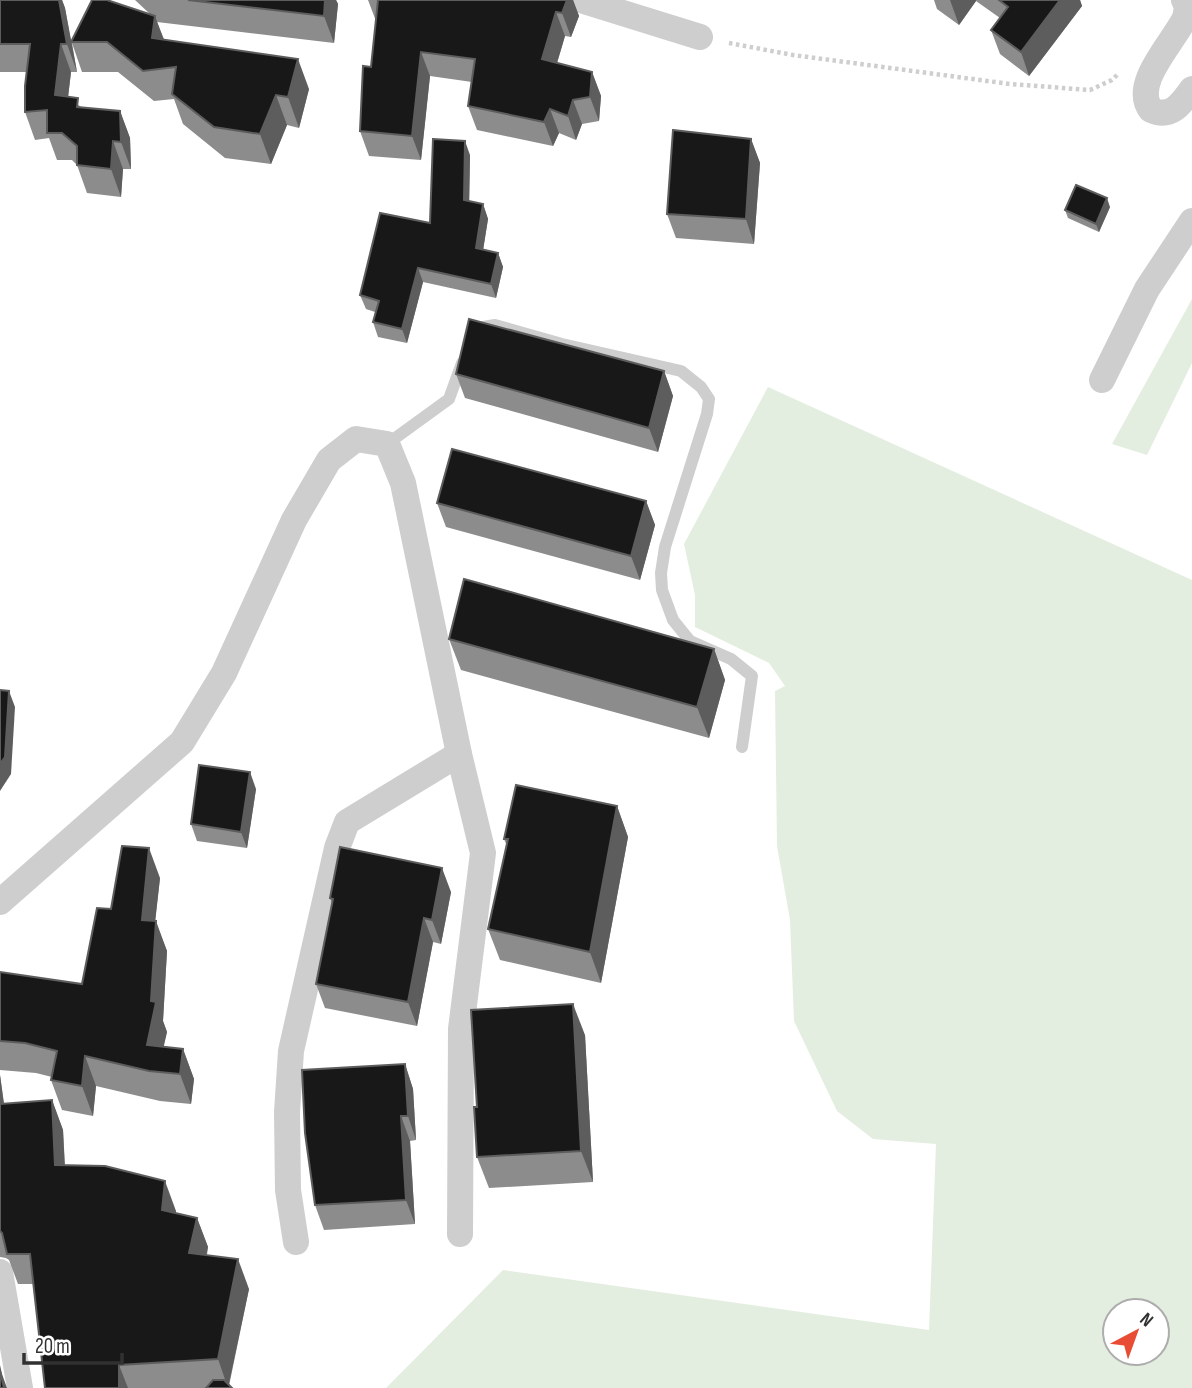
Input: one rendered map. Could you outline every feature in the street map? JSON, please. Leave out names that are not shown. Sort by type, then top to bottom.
[{"type":"street","points":[[581,0],[700,37]]},
{"type":"street","points":[[1184,0],[1187,7],[1185,18],[1147,80],[1144,96],[1151,110],[1166,113],[1178,108],[1192,89]]},
{"type":"street","points":[[1102,380],[1147,289],[1192,221]]},
{"type":"street","points":[[0,902],[182,742],[224,673],[294,520],[329,460],[356,439],[387,444],[403,483],[459,754],[483,853],[461,1028],[460,1234]]},
{"type":"street","points":[[296,1242],[288,1189],[287,1112],[291,1051],[337,848],[346,822],[459,754]]},
{"type":"street","points":[[0,1272],[20,1388]]},
{"type":"lane","points":[[387,444],[449,399],[468,341],[478,327],[495,325],[681,372],[701,387],[709,399],[707,414],[665,547],[661,573],[662,590],[673,620],[690,641],[731,659],[752,676],[742,747]]},
{"type":"path","points":[[700,37],[793,55],[1010,85],[1090,90],[1112,80],[1125,68]]},
{"type":"green space","points":[[1192,299],[1192,363],[1147,455],[1112,444]]},
{"type":"green space","points":[[768,387],[1192,580],[1192,1388],[386,1388],[503,1270],[929,1330],[936,1144],[873,1139],[837,1111],[794,1021],[790,920],[777,846],[775,691],[785,686],[769,663],[695,627],[695,595],[684,544]]},
{"type":"building","points":[[0,0],[59,0],[67,44],[61,44],[55,95],[78,98],[77,107],[120,111],[121,142],[113,141],[111,169],[77,165],[77,146],[62,133],[47,133],[47,110],[25,112],[30,44],[0,44]]},
{"type":"building","points":[[92,0],[107,0],[155,16],[152,38],[298,59],[288,97],[276,95],[260,134],[214,127],[172,94],[176,67],[143,71],[107,42],[71,42]]},
{"type":"building","points":[[188,0],[325,0],[324,16]]},
{"type":"building","points":[[378,0],[567,0],[562,13],[556,12],[542,59],[592,72],[590,97],[573,100],[568,116],[550,109],[544,122],[468,106],[475,59],[421,52],[412,136],[360,131],[363,66],[371,67]]},
{"type":"building","points":[[999,0],[1060,0],[1021,52],[991,30],[1008,7]]},
{"type":"building","points":[[673,130],[751,139],[746,219],[667,214]]},
{"type":"building","points":[[433,139],[465,141],[464,200],[483,204],[476,248],[498,253],[491,284],[418,268],[402,329],[373,322],[379,301],[360,295],[380,213],[430,223]]},
{"type":"building","points":[[1076,185],[1107,198],[1096,224],[1065,210]]},
{"type":"building","points":[[469,319],[664,371],[649,428],[456,374]]},
{"type":"building","points":[[452,449],[646,501],[631,556],[437,503]]},
{"type":"building","points":[[464,579],[714,649],[697,707],[449,639]]},
{"type":"building","points":[[0,690],[9,691],[5,757],[0,764]]},
{"type":"building","points":[[199,765],[250,772],[241,832],[191,824]]},
{"type":"building","points":[[516,785],[617,806],[590,952],[488,929],[508,839],[504,839]]},
{"type":"building","points":[[122,846],[149,848],[142,920],[156,921],[151,1001],[156,1002],[147,1045],[183,1049],[180,1074],[149,1071],[85,1056],[82,1086],[51,1080],[57,1051],[25,1043],[0,1041],[0,972],[82,984],[97,908],[111,909]]},
{"type":"building","points":[[340,847],[442,868],[432,920],[424,918],[408,1002],[316,984]]},
{"type":"building","points":[[573,1004],[581,1151],[477,1157],[471,1010]]},
{"type":"building","points":[[405,1064],[408,1116],[401,1116],[406,1200],[315,1205],[305,1133],[302,1070]]},
{"type":"building","points":[[52,1100],[55,1165],[105,1166],[165,1181],[162,1210],[197,1218],[189,1253],[238,1259],[218,1359],[119,1365],[119,1388],[45,1388],[30,1254],[7,1254],[0,1231],[0,1104]]},
{"type":"building","points":[[0,1371],[4,1388],[0,1388]]},
{"type":"building","points":[[213,1380],[224,1380],[232,1388],[206,1388]]}]
